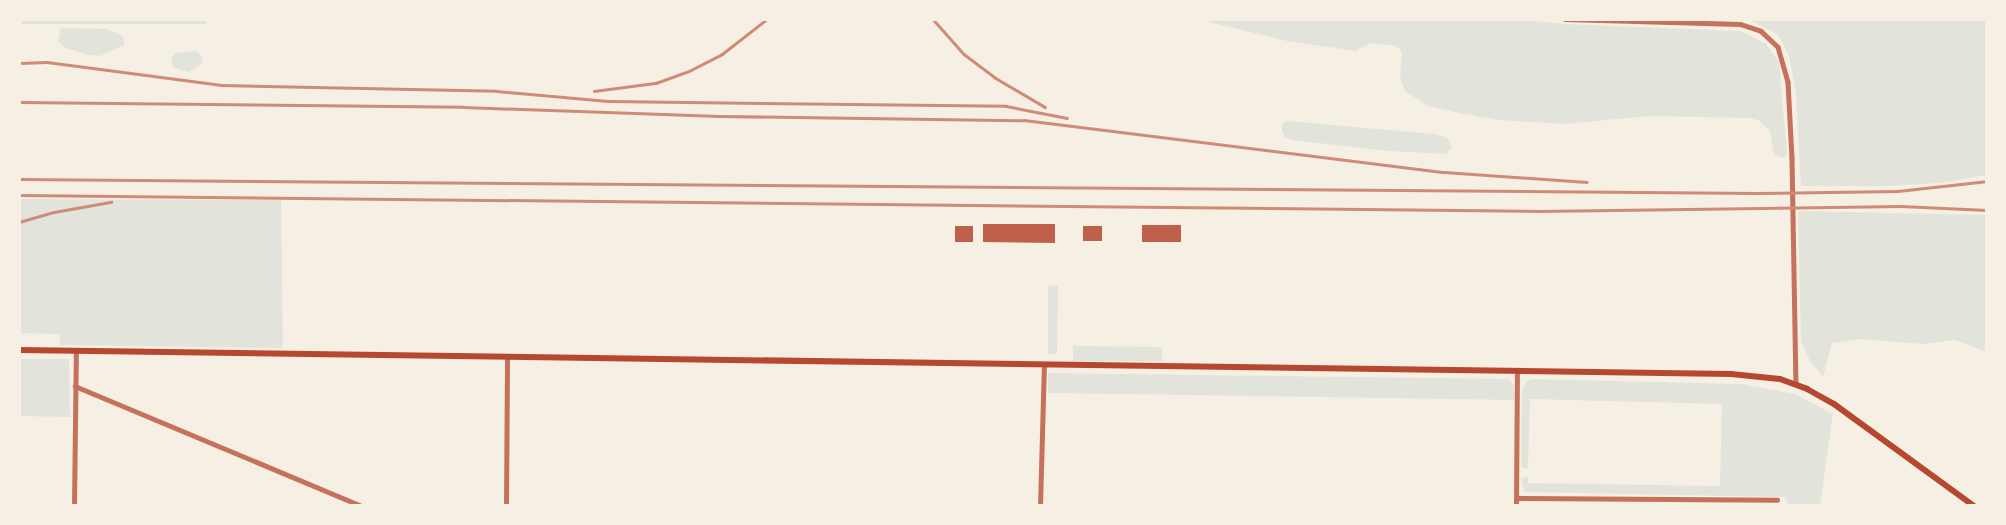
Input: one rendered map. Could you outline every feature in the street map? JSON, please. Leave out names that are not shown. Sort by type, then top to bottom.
[{"type":"main road","points":[[19,350],[1731,374],[1796,384],[1833,404],[1975,506]]},
{"type":"street","points":[[1565,19],[1727,23],[1761,31],[1774,41],[1786,66],[1792,159],[1796,384]]},
{"type":"street","points":[[74,506],[76,351]]},
{"type":"street","points":[[506,506],[507,357]]},
{"type":"street","points":[[1040,506],[1044,366]]},
{"type":"street","points":[[1516,506],[1517,371]]},
{"type":"street","points":[[75,386],[362,506]]},
{"type":"street","points":[[1517,498],[1777,500]]},
{"type":"shaded area","points":[[19,19],[207,19],[207,24],[19,24]]},
{"type":"shaded area","points":[[1197,19],[1520,19],[1563,24],[1741,31],[1766,44],[1779,62],[1787,154],[1783,158],[1774,155],[1770,131],[1758,120],[1748,118],[1649,116],[1565,124],[1498,120],[1428,106],[1405,91],[1400,76],[1402,52],[1396,46],[1370,43],[1356,51],[1287,41]]},
{"type":"shaded area","points":[[1748,19],[1987,19],[1987,175],[1941,183],[1801,186],[1796,93],[1789,56],[1778,35]]},
{"type":"shaded area","points":[[61,28],[107,29],[119,34],[124,39],[124,45],[100,56],[88,55],[66,48],[58,41]]},
{"type":"shaded area","points":[[196,51],[202,56],[203,62],[199,66],[188,72],[173,67],[171,60],[174,53]]},
{"type":"shaded area","points":[[1287,121],[1434,134],[1447,137],[1452,147],[1446,154],[1388,151],[1292,140],[1284,136],[1282,130],[1282,125]]},
{"type":"shaded area","points":[[19,199],[281,200],[283,348],[60,345],[60,334],[19,333]]},
{"type":"shaded area","points":[[1798,211],[1987,215],[1987,352],[1955,340],[1922,344],[1859,339],[1832,343],[1823,377],[1810,361],[1801,341]]},
{"type":"shaded area","points":[[1048,285],[1058,286],[1057,354],[1048,354]]},
{"type":"shaded area","points":[[1073,346],[1162,347],[1162,361],[1073,361]]},
{"type":"shaded area","points":[[19,359],[69,359],[70,417],[19,416]]},
{"type":"shaded area","points":[[1048,373],[1508,379],[1514,385],[1514,400],[1048,393]]},
{"type":"shaded area","points":[[1531,379],[1740,384],[1795,394],[1833,414],[1820,506],[1788,506],[1786,497],[1524,492],[1521,478],[1528,477],[1528,483],[1720,486],[1722,404],[1530,399],[1528,469],[1521,467],[1522,390]]},
{"type":"building","points":[[983,224],[1055,224],[1055,243],[983,242]]},
{"type":"building","points":[[1142,225],[1181,225],[1181,242],[1142,242]]},
{"type":"building","points":[[955,226],[973,226],[973,242],[955,242]]},
{"type":"building","points":[[1083,226],[1102,226],[1102,241],[1083,241]]},
{"type":"railway","points":[[594,91],[656,83],[691,70],[722,54],[767,19]]},
{"type":"railway","points":[[933,19],[964,54],[994,77],[1045,107]]},
{"type":"railway","points":[[19,63],[47,62],[221,85],[496,91],[608,101],[1006,106],[1067,118]]},
{"type":"railway","points":[[19,102],[463,107],[719,116],[1024,120],[1444,172],[1587,182]]},
{"type":"railway","points":[[19,179],[1757,193],[1898,191],[1987,181]]},
{"type":"railway","points":[[19,195],[1539,211],[1901,206],[1987,210]]},
{"type":"railway","points":[[19,222],[54,212],[111,202]]}]
